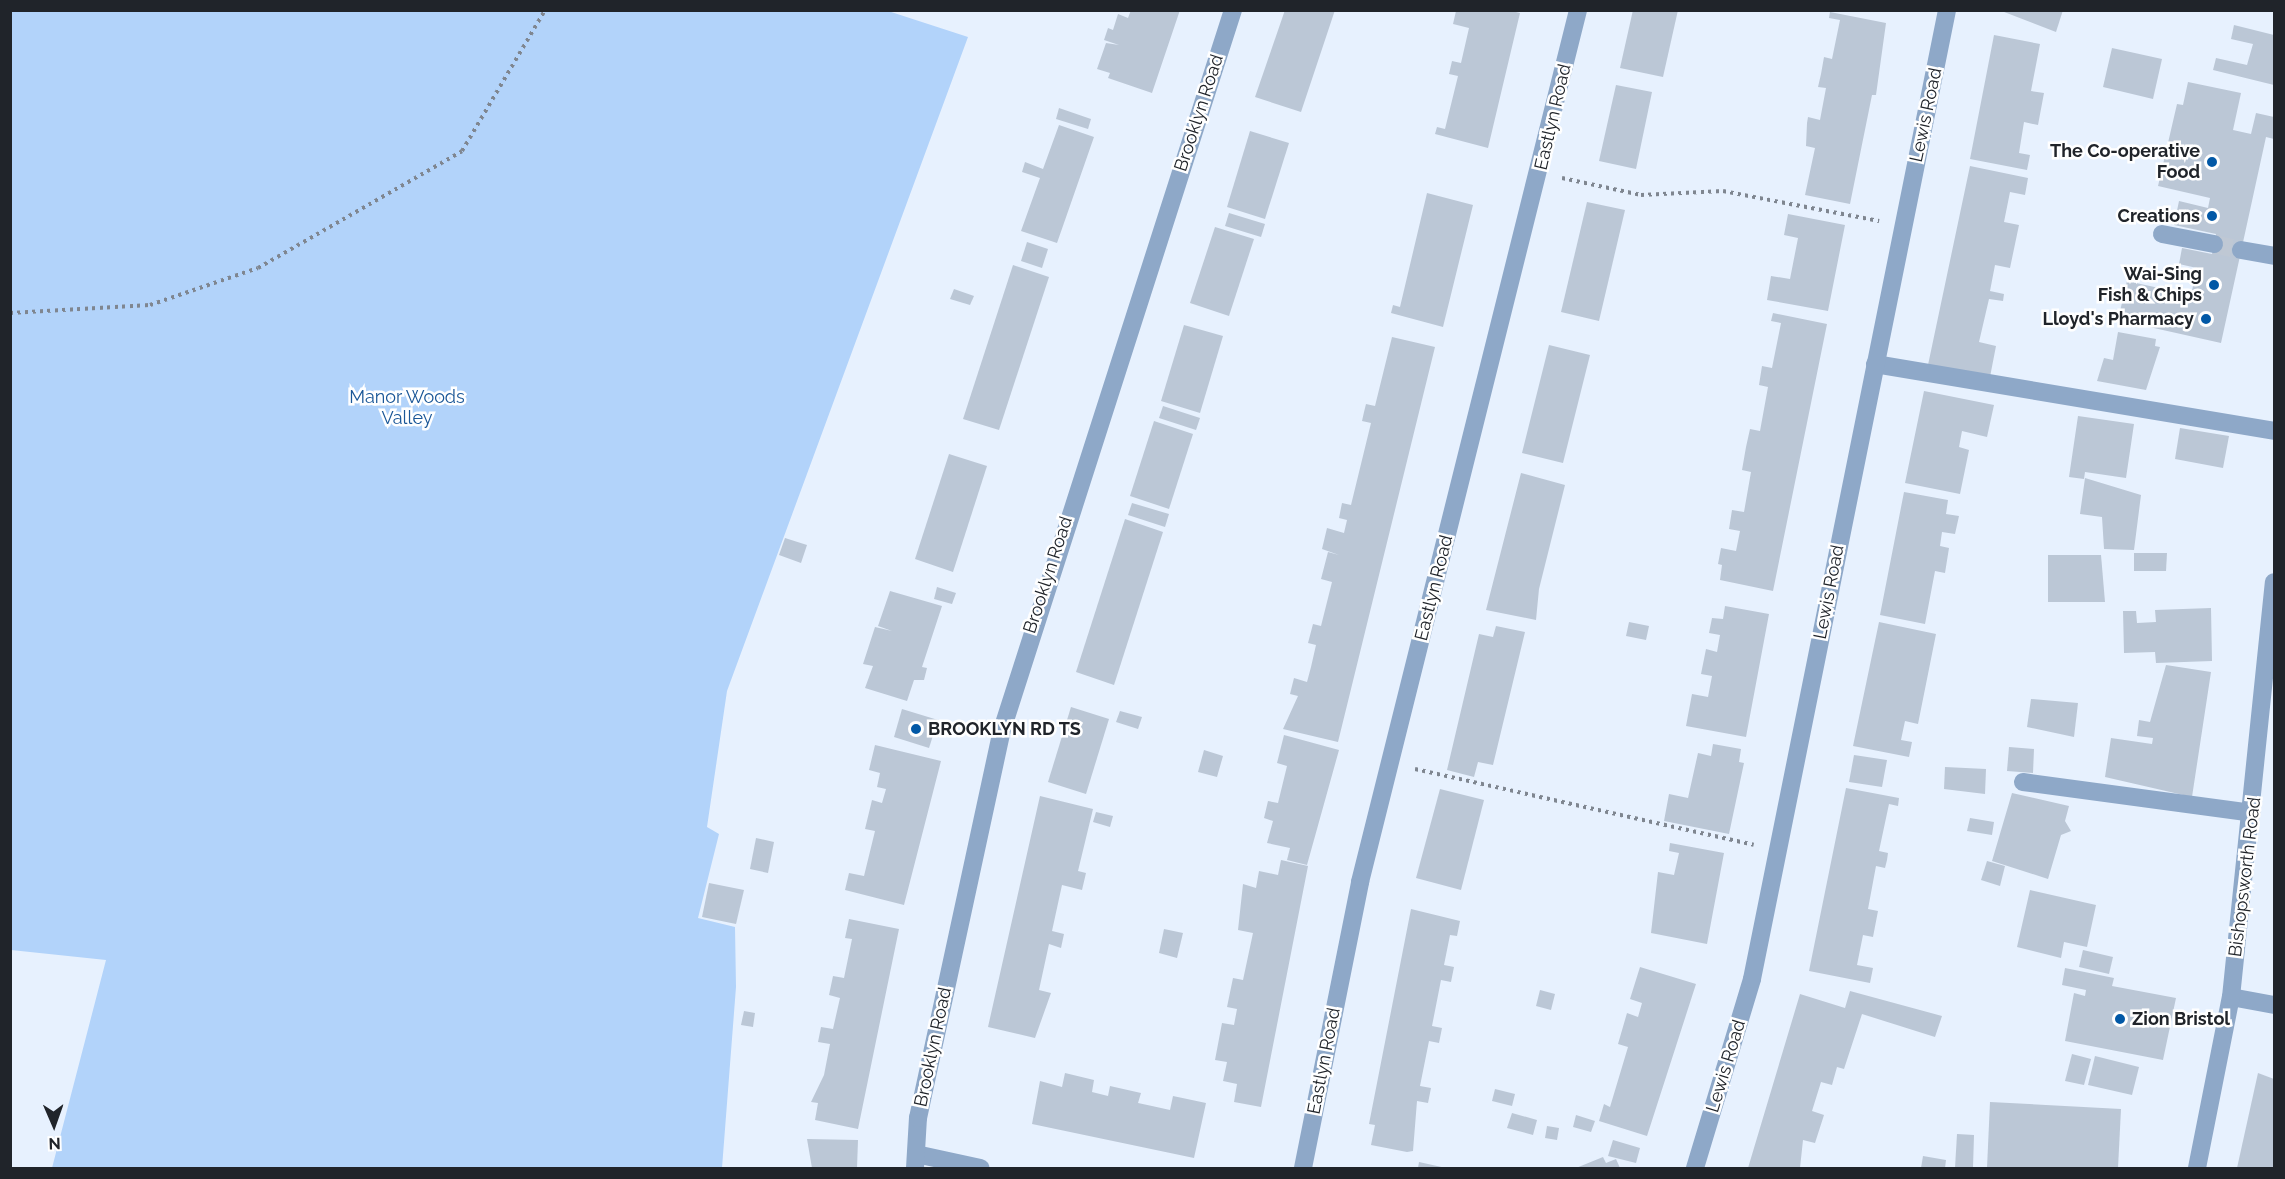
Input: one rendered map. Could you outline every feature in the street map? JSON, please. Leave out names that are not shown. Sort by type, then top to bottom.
[{"type":"street","name":"Brooklyn Road","points":[[915,1161],[918,1118],[1000,733],[1233,10]]},
{"type":"street","name":"Eastlyn Road","points":[[1303,1168],[1389,763],[1540,173],[1578,10]]},
{"type":"street","name":"Lewis Road","points":[[1695,1168],[1752,980],[1947,10]]},
{"type":"street","points":[[2162,234],[2214,244]]},
{"type":"street","points":[[2241,250],[2274,256]]},
{"type":"street","points":[[1875,364],[2274,431]]},
{"type":"street","name":"Bishopsworth Road","points":[[2197,1168],[2231,997],[2252,813],[2268,745],[2274,582]]},
{"type":"street","points":[[2023,782],[2252,813]]},
{"type":"street","points":[[2231,997],[2274,1005]]},
{"type":"street","points":[[915,1161],[981,1168]]},
{"type":"path","points":[[10,314],[150,305],[258,268],[462,151],[545,10]]},
{"type":"path","points":[[1540,173],[1641,195],[1723,191],[1903,225]]},
{"type":"path","points":[[1389,763],[1778,850]]},
{"type":"green space","name":"Manor Woods Valley","points":[[885,10],[968,37],[727,691],[707,827],[719,834],[698,918],[735,927],[736,987],[722,1168],[52,1168],[106,960],[11,950],[11,11]]},
{"type":"building","points":[[1131,10],[1180,10],[1152,93],[1108,78],[1110,73],[1097,69],[1106,43],[1119,45],[1104,40],[1108,28],[1113,30],[1118,14],[1128,18]]},
{"type":"building","points":[[1285,10],[1335,10],[1301,112],[1255,97]]},
{"type":"building","points":[[1508,10],[1520,13],[1488,148],[1435,134],[1437,127],[1445,129],[1458,76],[1449,74],[1452,61],[1461,63],[1469,28],[1453,24],[1456,11]]},
{"type":"building","points":[[1633,10],[1678,10],[1663,77],[1620,68]]},
{"type":"building","points":[[1999,10],[2063,10],[2056,32]]},
{"type":"building","points":[[1830,12],[1886,23],[1876,95],[1872,95],[1850,204],[1805,195],[1815,148],[1806,146],[1808,117],[1820,120],[1826,88],[1818,87],[1824,57],[1832,59],[1840,20],[1829,18]]},
{"type":"building","points":[[2234,25],[2274,35],[2274,85],[2213,70],[2216,58],[2247,65],[2253,44],[2231,39]]},
{"type":"building","points":[[1994,35],[2040,44],[2031,91],[2044,93],[2038,125],[2024,122],[2019,153],[2030,155],[2027,170],[1970,159]]},
{"type":"building","points":[[2112,48],[2162,59],[2153,99],[2103,87]]},
{"type":"building","points":[[2188,82],[2241,93],[2233,130],[2251,134],[2256,113],[2274,117],[2274,139],[2266,137],[2221,343],[2118,320],[2127,281],[2191,295],[2197,268],[2179,264],[2182,248],[2212,254],[2216,234],[2174,225],[2179,201],[2208,208],[2210,198],[2158,186],[2177,104],[2183,105]]},
{"type":"building","points":[[1616,85],[1652,92],[1636,169],[1599,161]]},
{"type":"building","points":[[1059,108],[1091,119],[1088,129],[1056,119]]},
{"type":"building","points":[[1059,125],[1094,137],[1057,243],[1021,231],[1040,178],[1022,172],[1025,162],[1043,169]]},
{"type":"building","points":[[1250,131],[1289,143],[1265,219],[1227,207]]},
{"type":"building","points":[[1970,166],[2028,178],[2025,195],[2010,192],[2004,222],[2019,225],[2010,268],[1995,265],[1990,291],[2004,294],[2003,301],[1989,299],[1979,342],[1996,346],[1990,377],[1928,365]]},
{"type":"building","points":[[1427,193],[1473,205],[1443,327],[1391,313],[1393,305],[1400,307]]},
{"type":"building","points":[[1587,202],[1625,210],[1599,321],[1561,312]]},
{"type":"building","points":[[1229,213],[1265,224],[1261,237],[1225,226]]},
{"type":"building","points":[[1788,214],[1845,225],[1828,311],[1767,300],[1771,276],[1790,279],[1798,238],[1784,235]]},
{"type":"building","points":[[1215,227],[1254,239],[1229,316],[1190,303]]},
{"type":"building","points":[[1027,242],[1048,249],[1042,268],[1021,261]]},
{"type":"building","points":[[1013,265],[1049,277],[999,430],[963,419]]},
{"type":"building","points":[[954,289],[974,296],[970,305],[950,299]]},
{"type":"building","points":[[1773,313],[1827,324],[1773,591],[1720,580],[1722,565],[1718,564],[1721,548],[1736,551],[1740,531],[1729,529],[1732,510],[1744,512],[1751,472],[1742,470],[1746,447],[1750,429],[1760,431],[1768,387],[1759,385],[1762,366],[1772,368],[1781,323],[1771,321]]},
{"type":"building","points":[[1184,325],[1223,336],[1200,413],[1161,401]]},
{"type":"building","points":[[2118,332],[2156,339],[2155,346],[2160,347],[2146,390],[2097,381],[2104,358],[2113,360]]},
{"type":"building","points":[[1392,337],[1435,347],[1338,742],[1283,729],[1298,696],[1290,694],[1294,678],[1307,682],[1311,667],[1316,645],[1308,643],[1313,624],[1321,626],[1332,582],[1321,579],[1328,552],[1339,555],[1322,549],[1327,528],[1344,533],[1347,520],[1339,518],[1342,503],[1351,505],[1371,423],[1362,421],[1364,412],[1366,404],[1375,406]]},
{"type":"building","points":[[1549,345],[1590,355],[1563,463],[1522,453]]},
{"type":"building","points":[[1924,391],[1994,405],[1987,437],[1962,431],[1959,447],[1969,450],[1960,494],[1905,483]]},
{"type":"building","points":[[1163,406],[1200,418],[1196,430],[1159,418]]},
{"type":"building","points":[[2078,416],[2134,424],[2126,478],[2085,472],[2084,479],[2069,477]]},
{"type":"building","points":[[1154,421],[1193,434],[1169,509],[1130,496]]},
{"type":"building","points":[[2180,428],[2229,436],[2223,468],[2175,459]]},
{"type":"building","points":[[949,454],[987,466],[953,572],[915,559]]},
{"type":"building","points":[[1521,473],[1565,485],[1539,589],[1536,620],[1486,610]]},
{"type":"building","points":[[2085,478],[2141,495],[2134,550],[2104,549],[2102,517],[2080,514]]},
{"type":"building","points":[[1904,492],[1948,500],[1946,514],[1959,516],[1955,534],[1942,532],[1940,546],[1949,548],[1945,573],[1935,571],[1925,624],[1880,615]]},
{"type":"building","points":[[1132,503],[1169,514],[1165,527],[1128,515]]},
{"type":"building","points":[[1125,519],[1163,532],[1114,685],[1076,672]]},
{"type":"building","points":[[785,538],[807,545],[801,563],[779,555]]},
{"type":"building","points":[[2134,553],[2167,553],[2166,571],[2134,571]]},
{"type":"building","points":[[2048,555],[2101,555],[2105,602],[2048,602]]},
{"type":"building","points":[[937,587],[956,593],[952,604],[934,599]]},
{"type":"building","points":[[890,591],[942,606],[922,667],[927,668],[924,680],[914,680],[907,701],[865,688],[873,666],[863,664],[875,627],[892,631],[878,626]]},
{"type":"building","points":[[1725,606],[1769,614],[1746,737],[1686,726],[1692,694],[1708,697],[1712,676],[1701,674],[1706,649],[1717,652],[1720,635],[1709,633],[1712,618],[1723,619]]},
{"type":"building","points":[[2211,608],[2212,661],[2156,663],[2155,652],[2124,653],[2123,611],[2136,611],[2137,623],[2156,622],[2155,610]]},
{"type":"building","points":[[1629,622],[1649,626],[1646,640],[1626,636]]},
{"type":"building","points":[[1879,622],[1936,634],[1918,724],[1905,721],[1901,740],[1912,742],[1909,757],[1853,746]]},
{"type":"building","points":[[1496,626],[1525,632],[1493,765],[1478,762],[1474,777],[1447,770],[1479,634],[1493,637]]},
{"type":"building","points":[[2166,665],[2211,672],[2192,797],[2105,777],[2111,738],[2152,744],[2153,738],[2137,736],[2139,720],[2150,722]]},
{"type":"building","points":[[2031,699],[2078,703],[2074,737],[2027,727]]},
{"type":"building","points":[[1071,707],[1109,719],[1086,794],[1048,782]]},
{"type":"building","name":"BROOKLYN RD TS","points":[[902,709],[938,720],[929,748],[894,737]]},
{"type":"building","points":[[1120,711],[1142,717],[1138,729],[1116,722]]},
{"type":"building","points":[[1284,735],[1339,750],[1307,865],[1287,860],[1290,848],[1267,843],[1273,821],[1264,818],[1268,801],[1278,803],[1287,766],[1277,763]]},
{"type":"building","points":[[1713,744],[1741,749],[1739,762],[1744,763],[1729,834],[1664,821],[1669,794],[1688,798],[1698,753],[1711,756]]},
{"type":"building","points":[[875,745],[941,761],[904,905],[845,890],[849,873],[864,876],[875,831],[865,829],[872,800],[882,803],[886,789],[877,787],[880,773],[869,770]]},
{"type":"building","points":[[2009,747],[2034,749],[2033,773],[2007,771]]},
{"type":"building","points":[[1204,750],[1223,756],[1217,777],[1198,772]]},
{"type":"building","points":[[1854,755],[1887,760],[1882,787],[1849,782]]},
{"type":"building","points":[[1945,767],[1986,769],[1985,794],[1944,789]]},
{"type":"building","points":[[1846,788],[1899,798],[1898,806],[1889,804],[1879,851],[1888,853],[1885,868],[1876,866],[1868,909],[1878,911],[1873,937],[1863,935],[1857,965],[1873,968],[1870,983],[1809,971]]},
{"type":"building","points":[[1440,789],[1484,800],[1461,890],[1416,878]]},
{"type":"building","points":[[2012,793],[2069,806],[2065,821],[2071,831],[2061,835],[2048,879],[1992,861]]},
{"type":"building","points":[[1040,796],[1093,809],[1078,871],[1086,873],[1082,890],[1062,885],[1052,931],[1064,934],[1061,948],[1049,944],[1039,990],[1051,993],[1035,1038],[988,1027]]},
{"type":"building","points":[[1096,812],[1113,816],[1110,827],[1093,822]]},
{"type":"building","points":[[1970,818],[1994,822],[1992,835],[1967,831]]},
{"type":"building","points":[[756,838],[774,842],[768,873],[750,869]]},
{"type":"building","points":[[1670,843],[1724,853],[1707,944],[1651,933],[1658,872],[1674,875],[1679,853],[1669,851]]},
{"type":"building","points":[[1281,860],[1308,866],[1261,1107],[1234,1102],[1237,1084],[1223,1081],[1227,1062],[1215,1060],[1222,1023],[1234,1025],[1237,1009],[1227,1007],[1233,978],[1243,980],[1253,933],[1238,930],[1243,884],[1256,888],[1259,871],[1278,875]]},
{"type":"building","points":[[1987,861],[2005,866],[2000,886],[1981,880]]},
{"type":"building","points":[[709,883],[744,890],[736,924],[702,917]]},
{"type":"building","points":[[2030,890],[2096,905],[2087,947],[2064,942],[2061,958],[2017,947]]},
{"type":"building","points":[[1411,909],[1460,921],[1457,936],[1450,935],[1444,965],[1454,967],[1451,982],[1441,980],[1432,1026],[1442,1028],[1439,1043],[1429,1041],[1420,1086],[1431,1088],[1428,1103],[1417,1101],[1413,1151],[1407,1152],[1371,1145],[1375,1125],[1369,1124]]},
{"type":"building","points":[[849,919],[899,929],[858,1129],[815,1120],[818,1103],[811,1102],[824,1075],[830,1044],[818,1042],[821,1027],[833,1029],[840,998],[829,995],[833,976],[844,978],[852,939],[845,938]]},
{"type":"building","points":[[1164,929],[1183,933],[1177,958],[1159,953]]},
{"type":"building","points":[[2083,950],[2113,957],[2109,974],[2079,967]]},
{"type":"building","points":[[1640,967],[1696,984],[1647,1136],[1599,1121],[1604,1104],[1610,1107],[1628,1047],[1618,1044],[1627,1013],[1638,1017],[1642,1003],[1630,999]]},
{"type":"building","name":"Zion Bristol","points":[[2065,968],[2114,978],[2112,986],[2176,998],[2163,1060],[2065,1041],[2074,993],[2085,996],[2086,990],[2062,985]]},
{"type":"building","points":[[1540,990],[1555,994],[1551,1010],[1536,1006]]},
{"type":"building","points":[[1850,991],[1942,1016],[1935,1037],[1862,1014],[1844,1069],[1837,1067],[1832,1085],[1821,1082],[1812,1111],[1824,1115],[1815,1143],[1803,1140],[1800,1168],[1748,1168],[1800,994],[1845,1008]]},
{"type":"building","points":[[744,1011],[755,1013],[753,1027],[741,1025]]},
{"type":"building","points":[[2072,1054],[2091,1059],[2084,1085],[2065,1081]]},
{"type":"building","points":[[2095,1056],[2139,1067],[2132,1095],[2088,1085]]},
{"type":"building","points":[[1065,1073],[1094,1080],[1092,1092],[1108,1096],[1110,1086],[1141,1093],[1138,1103],[1170,1110],[1173,1096],[1206,1103],[1194,1158],[1032,1124],[1040,1081],[1062,1087]]},
{"type":"building","points":[[2258,1073],[2274,1079],[2274,1168],[2237,1168]]},
{"type":"building","points":[[1495,1089],[1515,1094],[1512,1106],[1492,1101]]},
{"type":"building","points":[[1990,1102],[2121,1109],[2118,1168],[1987,1168]]},
{"type":"building","points":[[1512,1113],[1537,1120],[1533,1135],[1507,1128]]},
{"type":"building","points":[[1576,1115],[1595,1121],[1591,1132],[1573,1127]]},
{"type":"building","points":[[1547,1126],[1559,1128],[1557,1140],[1545,1138]]},
{"type":"building","points":[[1957,1134],[1974,1135],[1973,1168],[1955,1168]]},
{"type":"building","points":[[807,1139],[858,1140],[857,1168],[812,1168]]},
{"type":"building","points":[[1613,1140],[1640,1148],[1636,1163],[1608,1156]]},
{"type":"building","points":[[1923,1156],[1946,1160],[1945,1168],[1921,1168]]},
{"type":"building","points":[[1603,1157],[1606,1163],[1616,1159],[1620,1168],[1576,1168]]},
{"type":"building","points":[[1419,1162],[1446,1168],[1418,1168]]},
{"type":"tunnel","points":[[2214,244],[2241,250]]},
{"type":"place","name":"The Co-operative Food","points":[[2212,162]]},
{"type":"place","name":"Creations","points":[[2212,216]]},
{"type":"place","name":"Wai-Sing Fish & Chips","points":[[2214,285]]},
{"type":"place","name":"Lloyd's Pharmacy","points":[[2206,319]]},
{"type":"place","name":"BROOKLYN RD TS","points":[[916,729]]},
{"type":"place","name":"Zion Bristol","points":[[2120,1019]]}]
